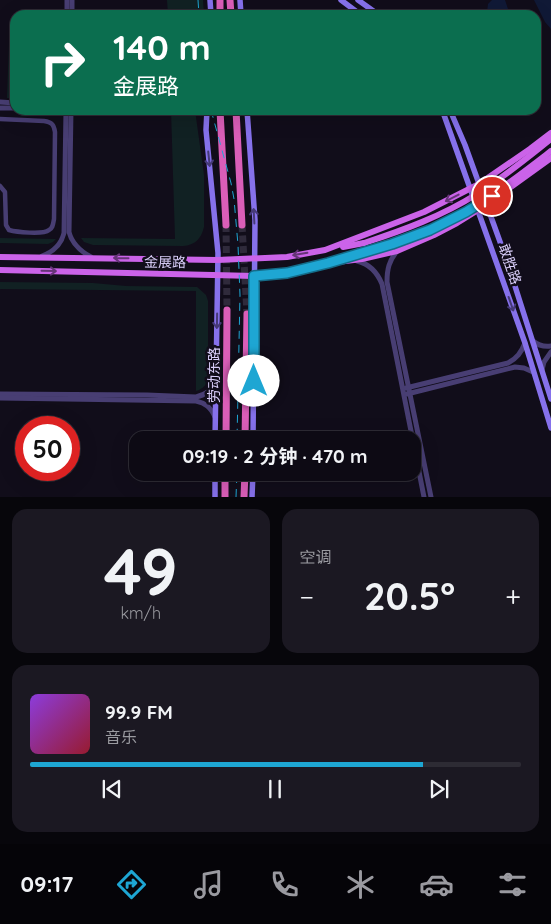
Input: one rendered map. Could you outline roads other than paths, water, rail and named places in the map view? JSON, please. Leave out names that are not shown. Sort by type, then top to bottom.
[{"type":"highway","points":[[220,115],[226,225]]},
{"type":"highway","points":[[236,115],[242,225]]},
{"type":"highway","name":"劳动东路","points":[[226,431],[227,310]]},
{"type":"highway","points":[[245,431],[247,314]]},
{"type":"highway","points":[[225,496],[226,481]]},
{"type":"highway","points":[[244,496],[245,481]]},
{"type":"main road","points":[[341,0],[354,10]]},
{"type":"main road","points":[[358,0],[372,10]]},
{"type":"main road","points":[[207,115],[206,130],[218,260],[215,431]]},
{"type":"main road","points":[[247,115],[255,220],[253,431]]},
{"type":"main road","name":"敢胜路","points":[[444,115],[525,343],[551,428]]},
{"type":"main road","name":"敢胜路","points":[[452,115],[507,261],[551,398]]},
{"type":"main road","name":"金展路","points":[[325,250],[424,212],[479,184],[551,133]]},
{"type":"main road","name":"金展路","points":[[0,257],[255,259],[287,256],[364,242],[411,227],[446,212],[500,179],[551,139]]},
{"type":"main road","name":"金展路","points":[[0,270],[254,276],[287,273],[392,244],[430,230],[466,212],[505,186],[551,151]]},
{"type":"main road","name":"金展路","points":[[328,263],[397,251],[449,227],[486,205],[551,158]]},
{"type":"main road","points":[[215,481],[215,496]]},
{"type":"main road","points":[[252,496],[253,481]]},
{"type":"street","points":[[9,120],[10,115]]},
{"type":"street","points":[[39,257],[58,246],[64,233],[65,115]]},
{"type":"street","points":[[70,115],[69,232],[76,246],[91,258]]},
{"type":"street","points":[[0,119],[44,121],[53,124],[55,132],[54,220],[52,228],[47,232],[16,232],[9,230],[6,225],[5,192],[0,186]]},
{"type":"street","points":[[397,251],[388,266],[387,282],[424,496]]},
{"type":"street","points":[[352,260],[365,264],[376,272],[382,284],[430,496]]},
{"type":"street","points":[[533,341],[539,345],[551,346]]},
{"type":"street","points":[[406,391],[508,363],[519,355],[525,343]]},
{"type":"street","points":[[542,370],[544,362],[551,352]]},
{"type":"street","points":[[406,391],[515,367],[533,372]]},
{"type":"street","points":[[0,394],[196,397],[210,390],[216,381]]},
{"type":"street","points":[[0,398],[196,401],[207,405],[215,418]]},
{"type":"water","points":[[492,0],[505,0],[508,9],[487,10],[488,4]]},
{"type":"water","points":[[534,0],[551,0],[551,29],[545,22],[541,10],[539,10]]},
{"type":"tunnel","points":[[226,225],[227,310]]},
{"type":"tunnel","points":[[242,225],[247,314]]},
{"type":"railway","points":[[198,0],[199,10]]},
{"type":"railway","points":[[212,115],[231,183],[238,245],[240,295],[237,431]]},
{"type":"railway","points":[[236,497],[237,481]]}]
